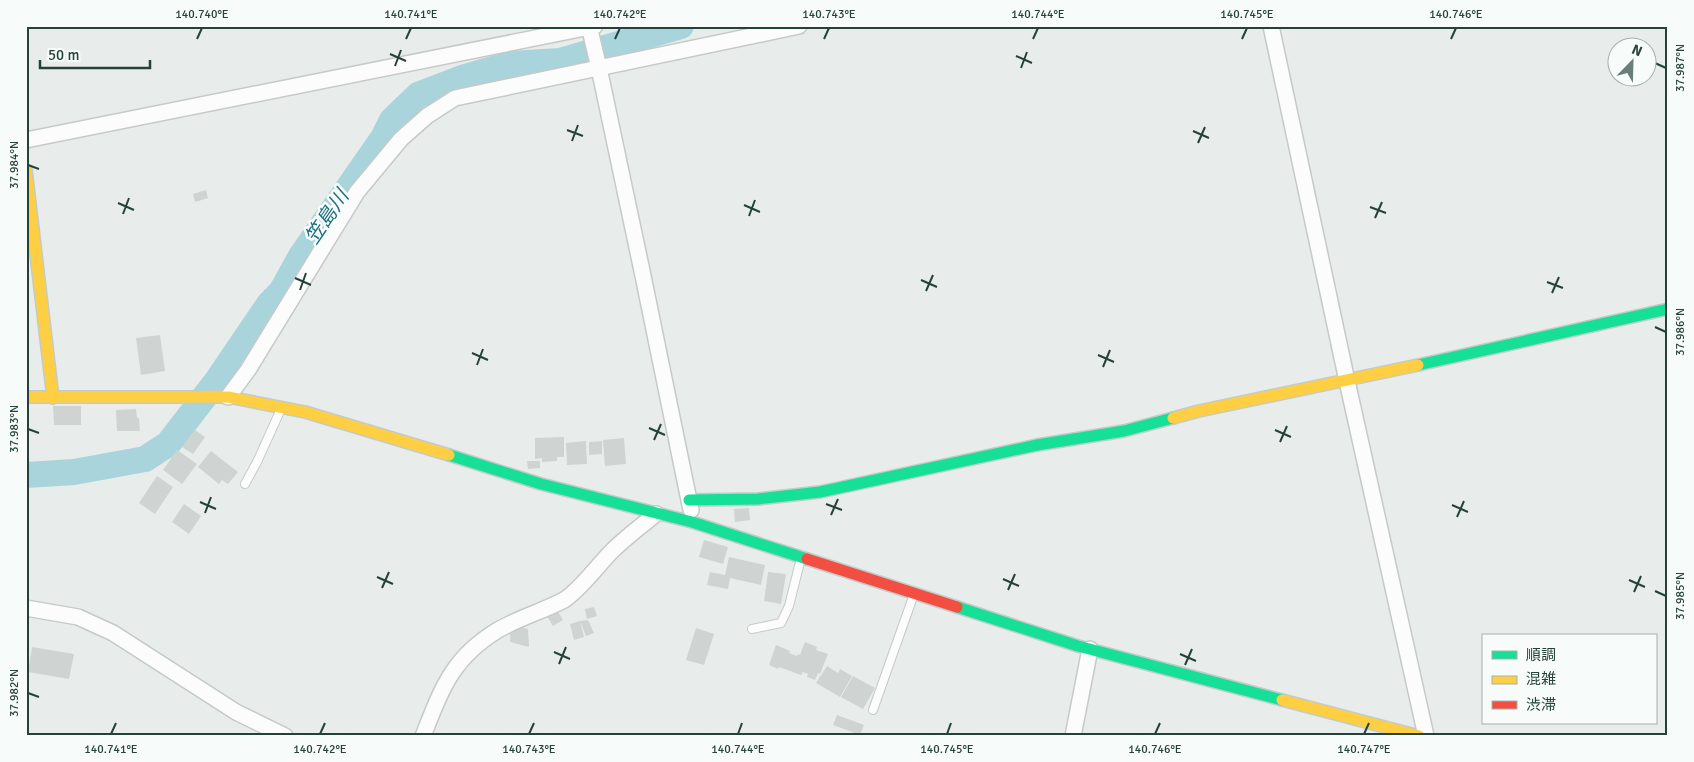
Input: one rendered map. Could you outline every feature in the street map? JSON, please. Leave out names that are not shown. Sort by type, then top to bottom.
[{"type":"street","points":[[228,397],[248,370],[357,192],[401,139],[427,116],[455,98],[799,26]]},
{"type":"street","points":[[1271,26],[1347,382],[1426,736]]},
{"type":"street","points":[[26,140],[591,27],[692,522]]},
{"type":"street","points":[[26,170],[52,398]]},
{"type":"street","points":[[689,500],[758,499],[820,492],[1037,446],[1124,431],[1198,411],[1347,382],[1668,309]]},
{"type":"street","points":[[26,397],[228,397],[342,422],[541,484],[692,522],[1090,649],[1419,736]]},
{"type":"street","points":[[423,736],[442,688],[457,664],[466,655],[478,644],[499,630],[565,599],[613,550],[656,514]]},
{"type":"street","points":[[26,608],[78,617],[113,633],[236,712],[285,736]]},
{"type":"street","points":[[1073,736],[1090,649]]},
{"type":"lane","points":[[245,484],[282,408]]},
{"type":"lane","points":[[752,629],[781,623],[789,606],[801,556]]},
{"type":"lane","points":[[873,710],[914,593]]},
{"type":"building","points":[[206,190],[208,198],[195,202],[193,194]]},
{"type":"building","points":[[160,335],[165,371],[141,375],[136,338]]},
{"type":"building","points":[[53,406],[81,406],[81,425],[54,425]]},
{"type":"building","points":[[136,409],[140,431],[117,431],[116,410]]},
{"type":"building","points":[[195,430],[205,437],[193,454],[182,447]]},
{"type":"building","points":[[564,437],[564,457],[557,457],[557,461],[542,462],[542,458],[535,459],[535,438]]},
{"type":"building","points":[[624,438],[626,464],[605,466],[603,440]]},
{"type":"building","points":[[586,441],[587,464],[567,465],[566,443]]},
{"type":"building","points":[[602,441],[602,454],[589,455],[589,442]]},
{"type":"building","points":[[177,450],[197,464],[182,484],[163,470]]},
{"type":"building","points":[[211,451],[238,472],[228,484],[222,480],[219,484],[198,467]]},
{"type":"building","points":[[527,461],[540,461],[540,468],[528,469]]},
{"type":"building","points":[[157,476],[173,487],[155,514],[139,503]]},
{"type":"building","points":[[184,504],[201,516],[189,534],[172,522]]},
{"type":"building","points":[[749,508],[750,520],[735,522],[734,509]]},
{"type":"building","points":[[704,540],[728,547],[723,564],[699,557]]},
{"type":"building","points":[[729,557],[765,565],[761,585],[730,578],[728,589],[707,585],[710,572],[725,575]]},
{"type":"building","points":[[768,572],[786,574],[781,604],[764,601]]},
{"type":"building","points":[[594,607],[597,616],[587,619],[585,609]]},
{"type":"building","points":[[557,610],[563,620],[553,626],[545,613]]},
{"type":"building","points":[[588,620],[594,633],[586,636],[580,621]]},
{"type":"building","points":[[580,621],[584,637],[574,640],[570,624]]},
{"type":"building","points":[[511,624],[528,629],[529,647],[510,642]]},
{"type":"building","points":[[696,628],[714,634],[704,665],[686,660]]},
{"type":"building","points":[[805,642],[817,647],[816,650],[828,654],[820,674],[818,673],[815,680],[807,677],[808,674],[803,672],[801,675],[769,665],[776,645],[797,656],[798,654],[800,655]]},
{"type":"building","points":[[32,647],[74,654],[69,679],[28,672]]},
{"type":"building","points":[[827,666],[838,673],[840,669],[852,676],[840,697],[816,683]]},
{"type":"building","points":[[853,676],[875,688],[863,709],[841,697]]},
{"type":"building","points":[[837,715],[864,725],[860,735],[833,725]]},
{"type":"waterway","name":"笠島川","points":[[26,475],[74,472],[145,459],[168,444],[216,382],[269,304],[281,292],[301,256],[383,138],[392,120],[418,95],[465,77],[510,64],[560,61],[681,26]]},
{"type":"traffic: fast","points":[[1418,365],[1668,309]]},
{"type":"traffic: fast","points":[[689,500],[758,499],[820,492],[1037,445],[1124,431],[1173,418]]},
{"type":"traffic: fast","points":[[449,455],[541,484],[692,522],[807,559]]},
{"type":"traffic: fast","points":[[957,607],[1078,646],[1282,700]]},
{"type":"traffic: slow","points":[[26,170],[53,398]]},
{"type":"traffic: slow","points":[[1173,418],[1418,365]]},
{"type":"traffic: slow","points":[[26,397],[228,397],[305,412],[449,455]]},
{"type":"traffic: slow","points":[[1282,700],[1419,736]]},
{"type":"traffic: jam","points":[[807,559],[957,607]]}]
